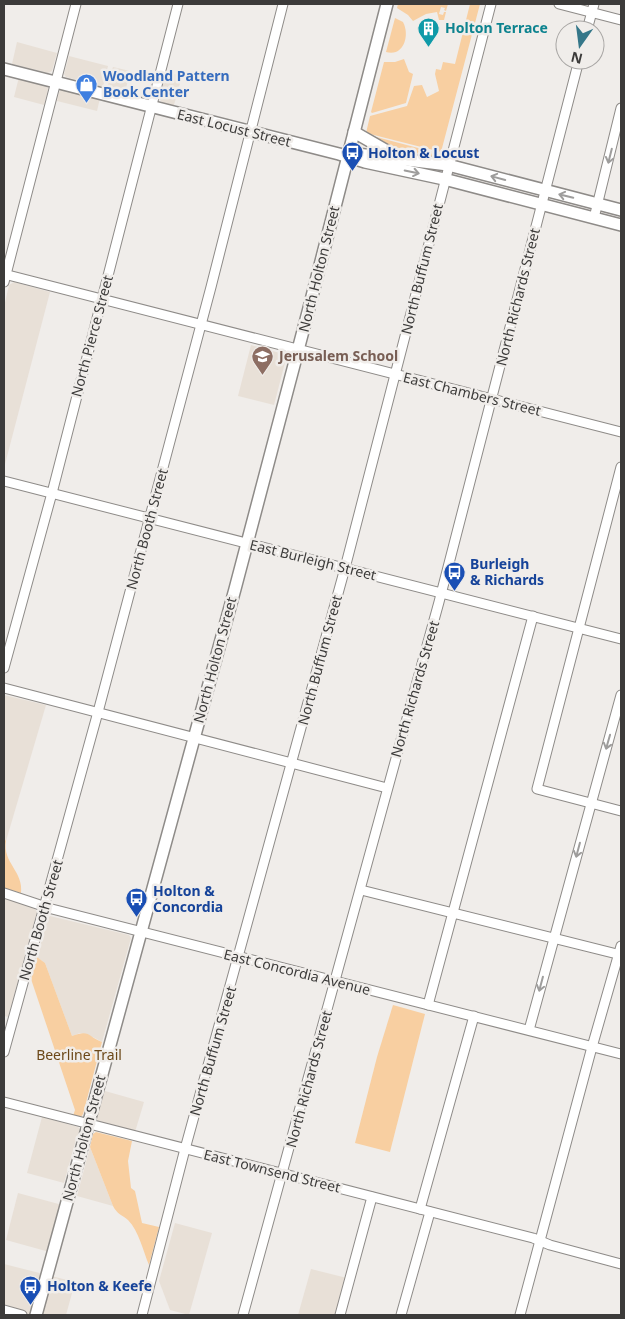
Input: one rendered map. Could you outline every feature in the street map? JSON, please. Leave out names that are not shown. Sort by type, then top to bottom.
[{"type":"main road","name":"North Holton Street","points":[[36,1315],[247,543],[387,4]]},
{"type":"main road","name":"East Locust Street","points":[[4,68],[366,162],[444,179],[621,225]]},
{"type":"main road","points":[[354,132],[403,159]]},
{"type":"main road","name":"East Locust Street","points":[[348,156],[359,154],[448,165],[621,210]]},
{"type":"street","points":[[4,277],[76,4]]},
{"type":"street","name":"North Pierce Street","points":[[4,668],[52,493],[178,4]]},
{"type":"street","name":"North Booth Street","points":[[4,1052],[150,518],[283,4]]},
{"type":"street","name":"North Buffum Street","points":[[142,1315],[185,1148],[345,568],[444,179],[491,4]]},
{"type":"street","points":[[559,4],[593,8],[621,20]]},
{"type":"street","name":"North Richards Street","points":[[243,1315],[441,593],[576,70]]},
{"type":"street","points":[[594,218],[621,108]]},
{"type":"street","name":"East Chambers Street","points":[[4,277],[102,299],[621,432]]},
{"type":"street","points":[[621,467],[537,789],[621,811]]},
{"type":"street","name":"East Burleigh Street","points":[[4,481],[621,639]]},
{"type":"street","points":[[428,1005],[533,616]]},
{"type":"street","points":[[4,688],[194,736],[387,788]]},
{"type":"street","points":[[529,1030],[621,695]]},
{"type":"street","points":[[361,890],[553,938],[620,952],[592,1046],[520,1315]]},
{"type":"street","name":"East Concordia Avenue","points":[[4,893],[45,907],[140,932],[621,1054]]},
{"type":"street","points":[[420,1209],[474,1016]]},
{"type":"street","name":"East Townsend Street","points":[[4,1102],[533,1238],[621,1264]]},
{"type":"street","points":[[340,1315],[372,1197]]},
{"type":"street","points":[[402,1315],[430,1212]]},
{"type":"street","points":[[4,1310],[22,1315]]},
{"type":"shaded area","points":[[17,42],[57,53],[52,71],[48,73],[12,64]]},
{"type":"shaded area","points":[[69,56],[108,66],[103,87],[66,77],[64,74]]},
{"type":"shaded area","points":[[113,67],[130,71],[125,93],[107,88]]},
{"type":"shaded area","points":[[166,72],[182,76],[174,105],[163,103],[159,99]]},
{"type":"shaded area","points":[[19,77],[47,85],[48,89],[44,105],[14,97]]},
{"type":"shaded area","points":[[62,89],[100,98],[97,111],[57,101],[59,92]]},
{"type":"shaded area","points":[[14,282],[50,292],[4,468],[4,307],[9,285]]},
{"type":"shaded area","name":"Jerusalem School","points":[[251,345],[287,355],[274,405],[238,396]]},
{"type":"shaded area","points":[[4,695],[46,705],[6,841],[4,837]]},
{"type":"shaded area","points":[[4,898],[35,909],[37,912],[8,1017],[4,1016]]},
{"type":"shaded area","points":[[50,916],[129,935],[131,938],[102,1042],[80,1033],[72,1036],[45,963],[37,957]]},
{"type":"shaded area","points":[[105,1091],[144,1102],[135,1132],[96,1120]]},
{"type":"shaded area","points":[[42,1117],[78,1127],[81,1130],[80,1135],[77,1136],[64,1183],[27,1173]]},
{"type":"shaded area","points":[[90,1147],[113,1206],[77,1196]]},
{"type":"shaded area","points":[[18,1193],[66,1206],[53,1253],[6,1240]]},
{"type":"shaded area","points":[[175,1223],[212,1233],[189,1315],[170,1310],[159,1281]]},
{"type":"shaded area","points":[[4,1264],[75,1282],[66,1315],[22,1315],[4,1310]]},
{"type":"shaded area","points":[[311,1269],[347,1278],[336,1315],[298,1315]]},
{"type":"green space","points":[[398,4],[448,4],[446,11],[444,10],[445,8],[441,7],[439,14],[443,15],[446,12],[444,20],[439,20],[437,12],[426,14],[413,21],[408,15],[397,8]]},
{"type":"green space","points":[[470,4],[480,4],[441,152],[366,133],[370,116],[407,106],[414,86],[422,85],[427,97],[439,91],[435,74],[436,69],[441,70],[443,62],[455,64]]},
{"type":"green space","points":[[395,18],[403,22],[405,27],[404,44],[397,51],[392,53],[386,52]]},
{"type":"green space","points":[[404,59],[409,72],[413,74],[406,103],[372,113],[384,62],[395,62]]},
{"type":"green space","points":[[365,134],[441,154],[440,158],[400,152]]},
{"type":"green space","points":[[4,837],[7,855],[17,873],[21,893],[4,888]]},
{"type":"green space","name":"Beerline Trail","points":[[37,957],[45,963],[72,1036],[82,1033],[102,1042],[81,1117],[73,1116],[75,1110],[31,979]]},
{"type":"green space","points":[[393,1005],[425,1014],[390,1152],[355,1143],[377,1057]]},
{"type":"green space","points":[[96,1132],[132,1141],[128,1161],[131,1188],[135,1191],[142,1223],[159,1227],[149,1265],[132,1225],[113,1206],[90,1147],[93,1134]]},
{"type":"place","name":"Holton Terrace","points":[[429,47]]},
{"type":"place","name":"Woodland Pattern Book Center","points":[[87,103]]},
{"type":"place","name":"Holton & Locust","points":[[352,172]]},
{"type":"place","name":"Jerusalem School","points":[[263,375]]},
{"type":"place","name":"Burleigh & Richards","points":[[454,591]]},
{"type":"place","name":"Holton & Concordia","points":[[137,918]]},
{"type":"place","name":"Holton & Keefe","points":[[31,1305]]}]
